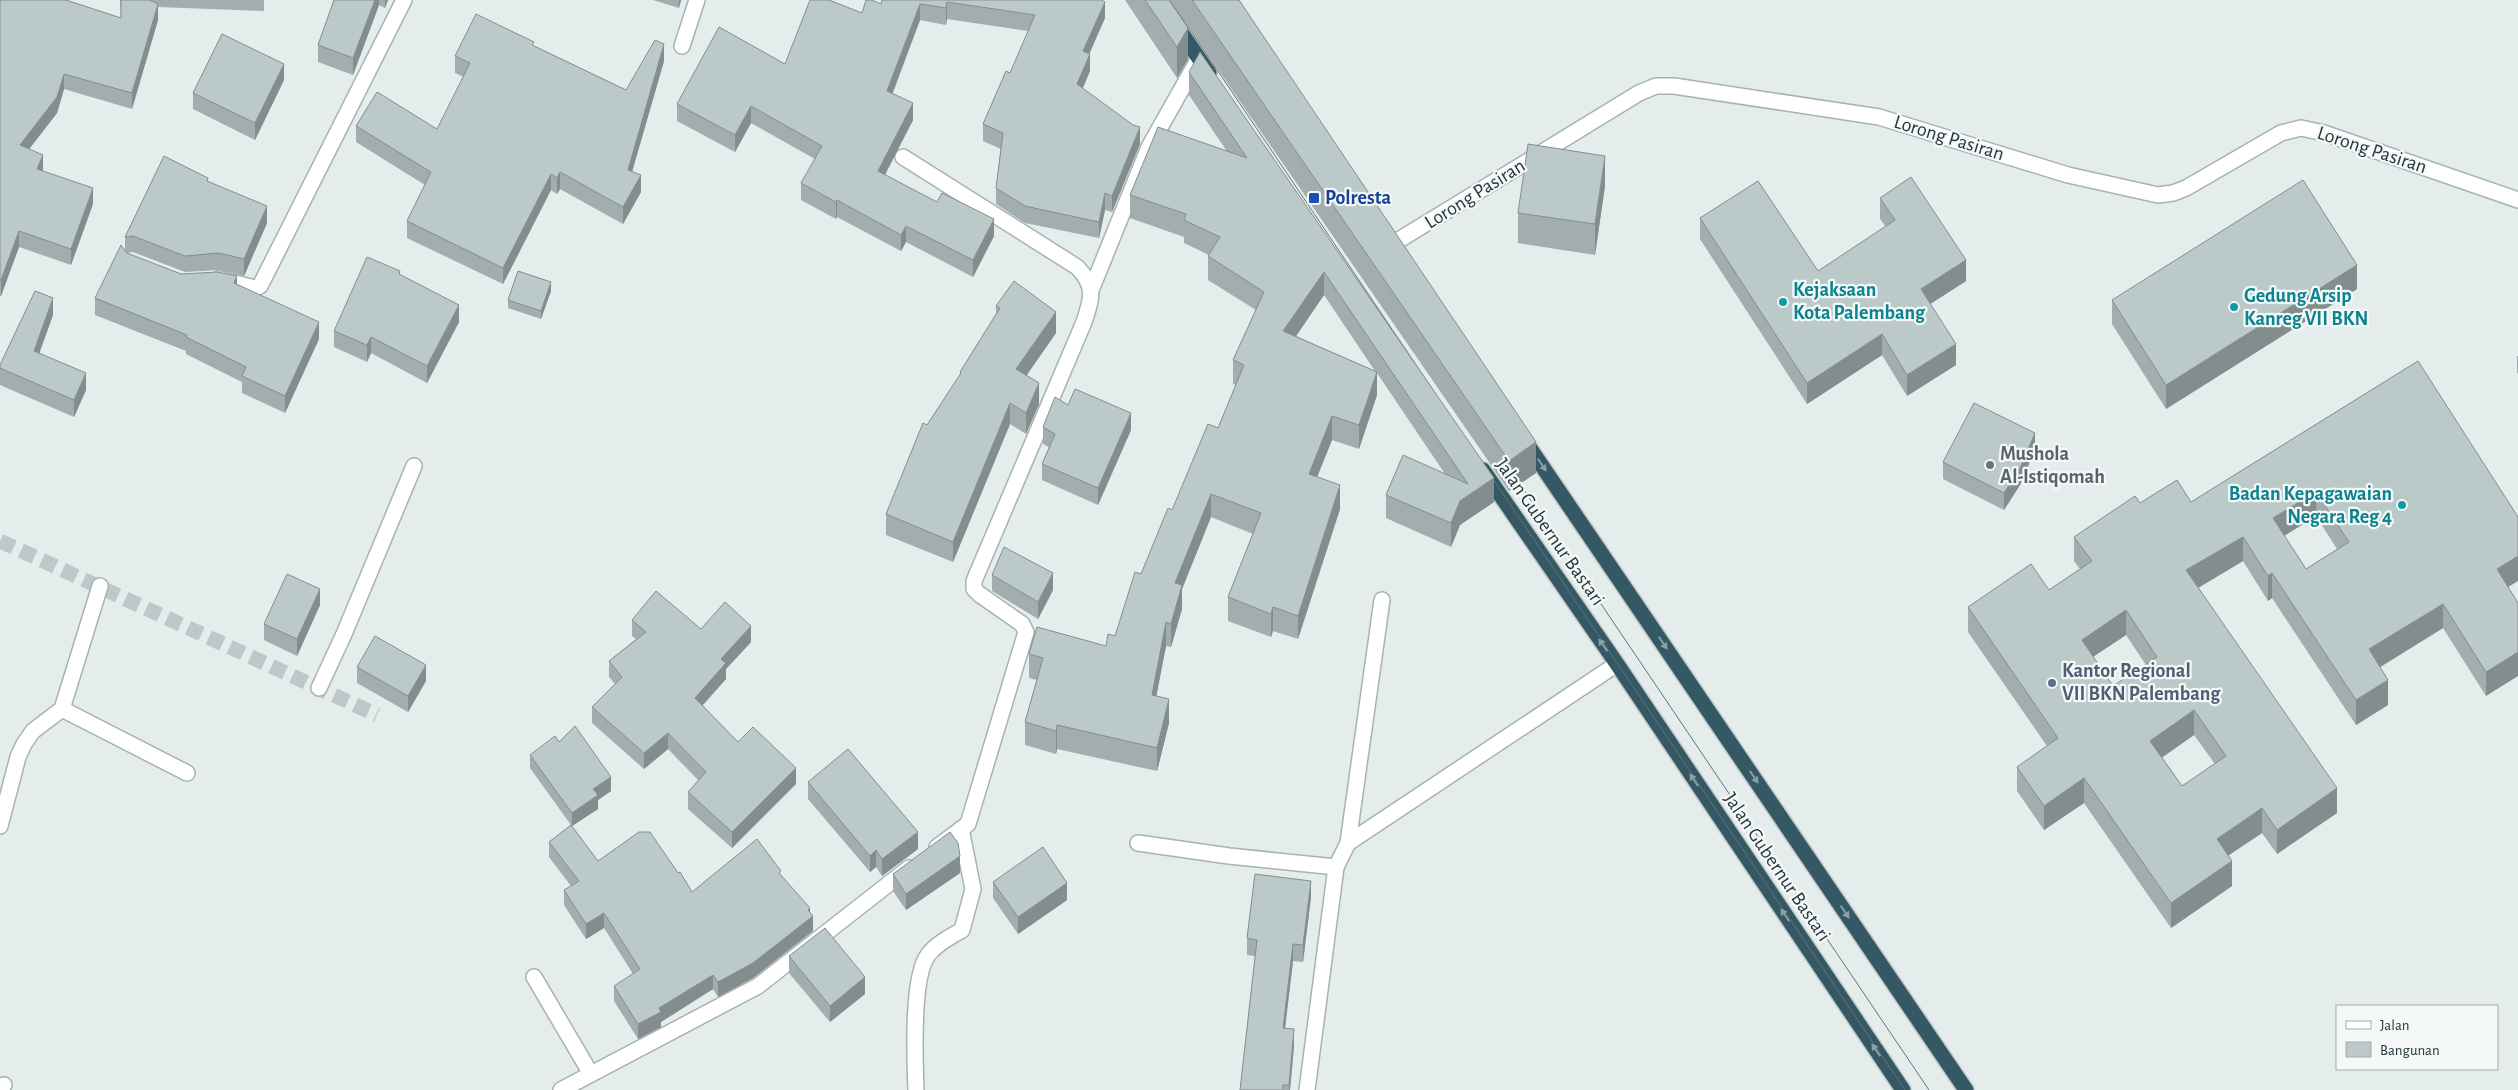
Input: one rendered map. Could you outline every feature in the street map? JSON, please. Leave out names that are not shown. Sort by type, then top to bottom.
[{"type":"highway","points":[[1159,0],[1216,83]]},
{"type":"highway","points":[[1383,227],[1405,259]]},
{"type":"highway","name":"Jalan Gubernur Bastari","points":[[1516,427],[1966,1090]]},
{"type":"highway","name":"Jalan Gubernur Bastari","points":[[1475,460],[1616,664],[1903,1090]]},
{"type":"street","points":[[205,280],[219,279],[255,288],[260,286],[404,0]]},
{"type":"street","points":[[682,46],[697,0]]},
{"type":"street","points":[[561,1090],[758,986],[889,882],[968,824],[1026,632],[1022,624],[979,594],[974,588],[974,581],[1084,322],[1090,305],[1092,288],[1149,147],[1199,58]]},
{"type":"street","name":"Lorong Pasiran","points":[[1394,243],[1639,93],[1656,86],[1674,86],[1879,117],[2068,175],[2158,195],[2173,193],[2186,188],[2281,133],[2302,128],[2324,133],[2518,200]]},
{"type":"street","points":[[903,157],[1077,267],[1085,275],[1092,288]]},
{"type":"street","points":[[319,688],[344,634],[414,466]]},
{"type":"street","points":[[0,826],[18,757],[24,744],[33,732],[62,709],[100,586]]},
{"type":"street","points":[[1307,1090],[1336,867],[1348,843],[1382,600]]},
{"type":"street","points":[[1348,843],[1616,664]]},
{"type":"street","points":[[62,709],[187,773]]},
{"type":"street","points":[[916,1090],[915,1034],[922,969],[928,955],[935,948],[962,930],[973,889],[961,829]]},
{"type":"street","points":[[1138,843],[1229,856],[1336,867]]},
{"type":"street","points":[[534,977],[591,1074]]},
{"type":"building","points":[[0,0],[66,0],[121,18],[121,0],[149,0],[158,4],[132,93],[64,74],[57,97],[20,145],[43,155],[37,169],[93,188],[71,249],[19,231],[1,280],[0,280]]},
{"type":"building","points":[[334,0],[375,0],[353,58],[318,45]]},
{"type":"building","points":[[810,0],[829,0],[862,13],[866,0],[872,0],[881,4],[882,0],[1101,0],[1105,2],[1083,51],[1090,54],[1077,84],[1133,125],[1140,127],[1112,196],[1105,193],[1099,222],[1025,206],[996,188],[1003,133],[983,124],[1006,71],[1010,73],[1035,15],[947,2],[946,8],[920,4],[887,91],[913,103],[878,171],[937,202],[942,193],[994,219],[973,260],[906,226],[901,235],[837,200],[836,202],[801,183],[822,146],[751,106],[735,135],[677,104],[719,27],[785,64]]},
{"type":"building","points":[[1145,0],[1169,0],[1188,28],[1177,47]]},
{"type":"building","points":[[1192,0],[1239,0],[1536,442],[1509,461]]},
{"type":"building","points":[[476,14],[534,42],[532,45],[626,90],[655,40],[664,44],[628,170],[641,175],[623,207],[560,172],[557,178],[551,174],[503,268],[407,221],[431,172],[356,126],[377,92],[437,129],[470,63],[455,56]]},
{"type":"building","points":[[222,34],[284,64],[255,123],[193,93]]},
{"type":"building","points":[[1200,52],[1494,478],[1460,501],[1451,523],[1386,495],[1403,455],[1468,484],[1324,272],[1283,331],[1377,372],[1359,425],[1332,416],[1309,474],[1340,485],[1298,616],[1273,607],[1271,614],[1228,597],[1261,513],[1211,494],[1175,583],[1182,585],[1171,624],[1166,622],[1152,695],[1169,699],[1157,748],[1057,725],[1056,731],[1025,722],[1043,658],[1029,654],[1037,627],[1106,646],[1108,634],[1115,636],[1135,572],[1141,574],[1168,508],[1172,510],[1208,424],[1218,428],[1244,365],[1233,360],[1264,292],[1208,256],[1220,237],[1184,220],[1186,214],[1130,195],[1158,127],[1247,158],[1189,72]]},
{"type":"building","points":[[1528,144],[1605,156],[1595,224],[1518,213]]},
{"type":"building","points":[[164,156],[208,178],[207,181],[267,206],[244,259],[219,253],[185,256],[133,236],[125,237]]},
{"type":"building","points":[[1911,177],[1966,260],[1921,289],[1956,344],[1907,375],[1882,334],[1807,383],[1700,218],[1758,181],[1818,271],[1895,220],[1880,198]]},
{"type":"building","name":"Gedung Arsip Kanreg VII BKN","points":[[2303,180],[2357,265],[2166,385],[2112,300]]},
{"type":"building","points":[[121,245],[127,253],[181,274],[218,272],[237,276],[234,283],[319,322],[285,396],[242,376],[246,367],[186,337],[187,335],[95,298]]},
{"type":"building","points":[[367,257],[400,271],[399,274],[459,305],[427,366],[371,337],[367,345],[334,331]]},
{"type":"building","points":[[518,271],[551,282],[541,311],[508,300]]},
{"type":"building","points":[[1014,281],[1056,312],[1016,369],[1039,383],[1026,413],[1010,403],[953,542],[886,514],[923,423],[927,425],[961,373],[1000,308],[996,306]]},
{"type":"building","points":[[35,291],[53,298],[34,351],[86,373],[74,400],[0,368]]},
{"type":"building","points":[[2418,361],[2518,517],[2518,556],[2497,569],[2518,603],[2518,652],[2486,672],[2443,604],[2369,649],[2388,680],[2356,700],[2272,573],[2268,576],[2243,537],[2186,570],[2337,788],[2277,830],[2262,808],[2217,839],[2232,861],[2171,903],[2084,778],[2044,806],[2017,767],[2058,738],[1968,607],[2031,564],[2049,590],[2092,561],[2074,537],[2135,496],[2140,503],[2177,480],[2191,502]],"holes":[[[2316,492],[2349,542],[2306,569],[2273,518]],[[2126,610],[2157,657],[2113,686],[2082,640]],[[2194,710],[2226,756],[2182,786],[2150,741]]]},
{"type":"building","points":[[1075,389],[1131,413],[1098,488],[1042,464],[1055,434],[1043,427],[1055,397],[1068,405]]},
{"type":"building","name":"Mushola Al-Istiqomah","points":[[1974,403],[2035,433],[2020,468],[2004,493],[1943,462]]},
{"type":"building","points":[[1004,547],[1053,573],[1038,602],[992,575]]},
{"type":"building","points":[[287,574],[320,589],[297,639],[264,624]]},
{"type":"building","points":[[656,591],[701,629],[725,602],[751,626],[721,659],[726,663],[695,698],[738,742],[753,727],[796,768],[732,832],[688,792],[706,772],[668,733],[644,753],[592,707],[622,677],[609,661],[646,632],[632,620]]},
{"type":"building","points":[[375,636],[426,665],[408,696],[357,667]]},
{"type":"building","points":[[575,726],[611,777],[593,789],[598,795],[572,813],[530,755],[555,736],[559,742]]},
{"type":"building","points":[[848,749],[918,832],[882,859],[876,850],[870,856],[808,782]]},
{"type":"building","points":[[571,825],[598,861],[639,832],[650,832],[678,873],[680,872],[692,892],[757,839],[781,871],[779,873],[810,908],[808,910],[813,916],[753,963],[718,982],[713,975],[659,1008],[661,1012],[638,1024],[614,986],[640,969],[604,913],[586,924],[564,890],[579,881],[549,842]]},
{"type":"building","points":[[950,832],[958,843],[960,856],[906,894],[893,874]]},
{"type":"building","points":[[1043,847],[1067,883],[1018,917],[993,882]]},
{"type":"building","points":[[1255,874],[1311,881],[1303,945],[1293,944],[1283,1028],[1294,1029],[1289,1085],[1283,1085],[1283,1090],[1240,1090],[1257,940],[1247,938]]},
{"type":"building","points":[[825,928],[865,977],[830,1006],[789,956]]},
{"type":"tunnel","points":[[0,541],[377,715]]},
{"type":"tram line","points":[[1170,0],[1435,393]]},
{"type":"tram line","points":[[1487,470],[1905,1090]]},
{"type":"tram line","points":[[1512,472],[1929,1090]]},
{"type":"place","name":"Polresta","points":[[1314,198]]},
{"type":"place","name":"Kejaksaan Kota Palembang","points":[[1783,302]]},
{"type":"place","name":"Gedung Arsip Kanreg VII BKN","points":[[2234,307]]},
{"type":"place","name":"Mushola Al-Istiqomah","points":[[1990,465]]},
{"type":"place","name":"Badan Kepagawaian Negara Reg 4","points":[[2402,505]]},
{"type":"place","name":"Kantor Regional VII BKN Palembang","points":[[2052,683]]}]
